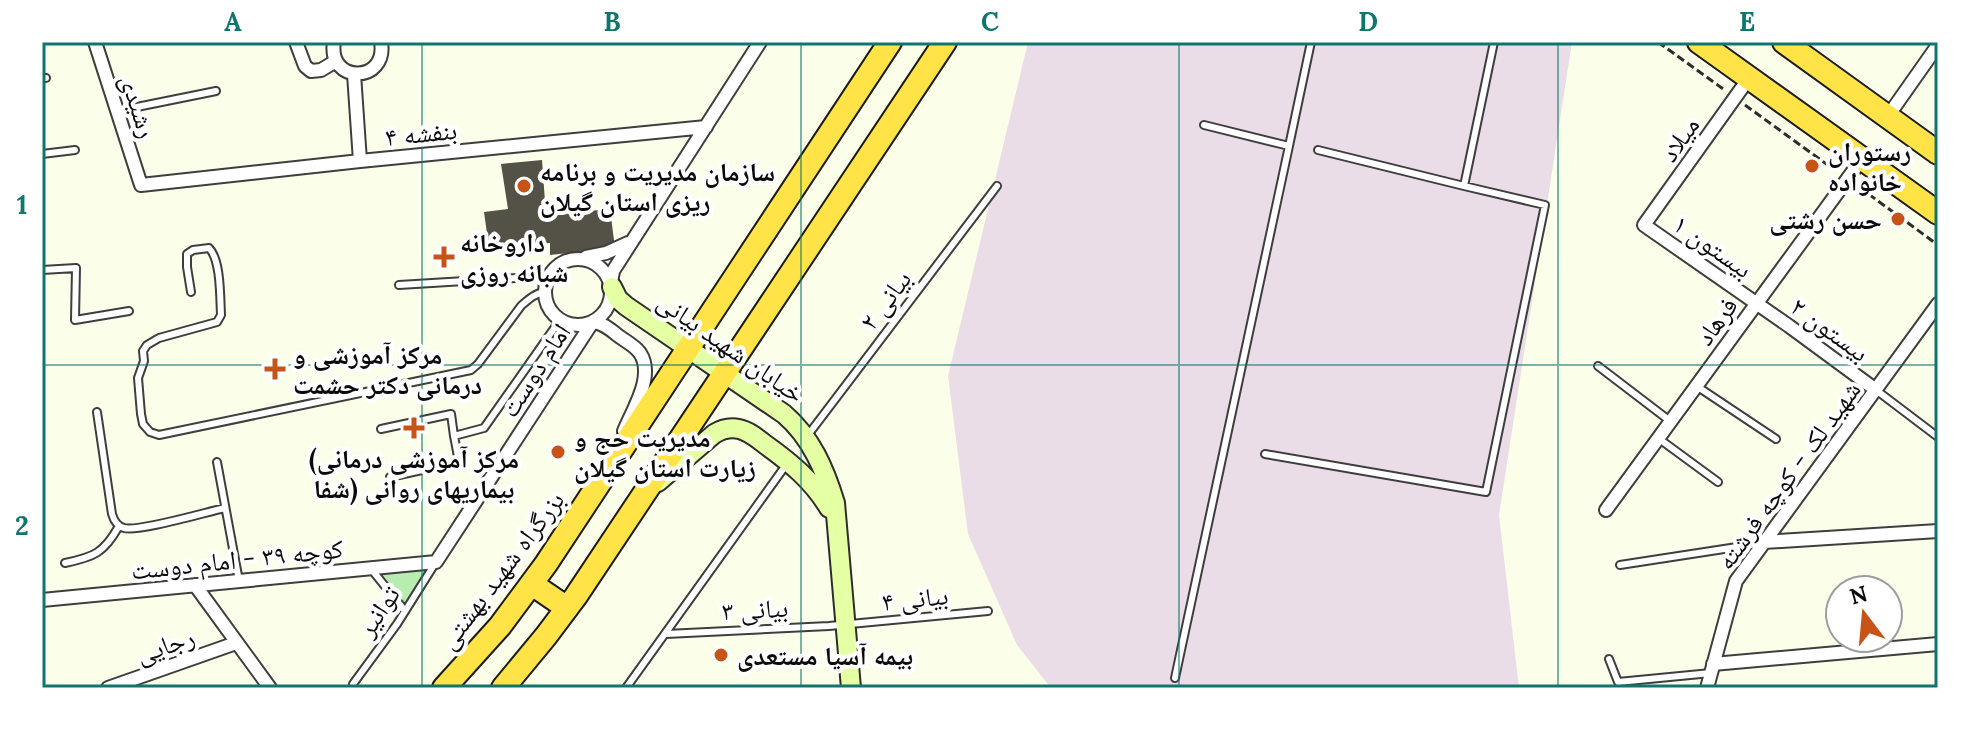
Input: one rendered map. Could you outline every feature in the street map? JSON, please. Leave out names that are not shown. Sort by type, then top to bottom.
[{"type":"highway","name":"بزرگراه شهید بهشتی","points":[[444,688],[532,584],[890,42]]},
{"type":"highway","points":[[503,688],[567,608],[945,42]]},
{"type":"highway","points":[[1699,42],[1938,213]]},
{"type":"highway","points":[[1784,42],[1938,153]]},
{"type":"highway","points":[[532,584],[567,608]]},
{"type":"street","name":"رشیدی","points":[[95,42],[141,185]]},
{"type":"street","points":[[296,42],[305,66],[311,71],[321,70],[336,61]]},
{"type":"street","points":[[334,42],[336,61],[343,70],[354,74],[365,73],[375,67],[382,53],[381,42]]},
{"type":"street","points":[[592,322],[607,309],[612,296],[613,271],[760,42]]},
{"type":"street","points":[[1888,116],[1938,45]]},
{"type":"street","points":[[354,74],[360,161]]},
{"type":"street","name":"میلاد","points":[[1644,225],[1749,78]]},
{"type":"street","name":"بنفشه ۴","points":[[141,185],[706,127]]},
{"type":"street","name":"فرهاد","points":[[1606,510],[1862,159]]},
{"type":"street","name":"بیستون ۱","points":[[1644,225],[1756,303]]},
{"type":"street","points":[[606,472],[643,385],[645,367],[641,355],[600,323],[574,325],[560,320],[549,308],[545,292],[549,276],[560,264],[606,253],[634,238]]},
{"type":"street","points":[[575,259],[599,265],[611,285]]},
{"type":"street","name":"خیابان شهید بیانی","points":[[611,285],[620,302],[784,414],[806,438],[828,481],[835,503],[851,688]]},
{"type":"street","name":"بیستون ۲","points":[[1756,303],[1876,390]]},
{"type":"street","name":"شهید لک - کوچه فرشته","points":[[1707,688],[1736,581],[1938,304]]},
{"type":"street","name":"امام دوست","points":[[436,562],[592,322]]},
{"type":"street","points":[[643,496],[710,436],[735,428],[748,432],[817,489],[838,525]]},
{"type":"street","points":[[1764,542],[1938,531]]},
{"type":"street","name":"کوچه ۳۹ - امام دوست","points":[[42,600],[436,562]]},
{"type":"street","points":[[195,585],[270,688]]},
{"type":"street","name":"رجایی","points":[[108,688],[236,643]]},
{"type":"street","points":[[1712,668],[1938,644]]},
{"type":"lane","points":[[1175,678],[1311,42]]},
{"type":"lane","points":[[1464,186],[1494,42]]},
{"type":"lane","points":[[117,111],[216,91]]},
{"type":"lane","points":[[1204,125],[1289,146]]},
{"type":"lane","points":[[42,154],[75,150]]},
{"type":"lane","points":[[1265,454],[1486,492],[1545,205],[1318,150]]},
{"type":"lane","name":"بیانی ۲","points":[[806,438],[997,186]]},
{"type":"lane","points":[[191,292],[187,254],[209,248],[214,253],[216,263],[221,315],[217,322],[159,338],[143,351],[144,361],[138,378],[141,414],[143,424],[150,432],[159,435],[471,370],[521,306],[545,292]]},
{"type":"lane","points":[[42,270],[76,268],[75,320],[129,311]]},
{"type":"lane","points":[[399,285],[549,276]]},
{"type":"lane","points":[[454,436],[484,428],[560,320]]},
{"type":"lane","points":[[1598,366],[1670,421]]},
{"type":"lane","points":[[1695,385],[1776,439]]},
{"type":"lane","points":[[1876,390],[1938,437]]},
{"type":"lane","points":[[97,412],[110,506],[114,521],[119,526],[142,527],[225,508]]},
{"type":"lane","points":[[381,429],[451,414],[459,462],[390,477]]},
{"type":"lane","points":[[1658,438],[1718,482]]},
{"type":"lane","points":[[217,462],[239,581]]},
{"type":"lane","points":[[626,688],[788,462]]},
{"type":"lane","points":[[65,563],[94,556],[108,544],[119,526]]},
{"type":"lane","points":[[1620,565],[1764,542]]},
{"type":"lane","name":"توانیر","points":[[353,684],[436,562]]},
{"type":"lane","points":[[370,568],[405,611]]},
{"type":"lane","name":"بیانی ۴","points":[[846,624],[988,611]]},
{"type":"lane","name":"بیانی ۳","points":[[666,634],[846,624]]},
{"type":"lane","points":[[1609,659],[1618,682],[1712,668]]},
{"type":"path","points":[[1658,42],[1938,245]]},
{"type":"shaded area","points":[[1028,42],[1572,42],[1499,515],[1519,688],[1051,688],[1017,645],[968,534],[948,376]]},
{"type":"green space","points":[[428,568],[405,603],[382,574]]},
{"type":"building","name":"سازمان مدیریت و برنامه ریزی استان گیلان","points":[[542,160],[546,215],[610,209],[615,248],[550,255],[550,243],[489,248],[484,212],[508,209],[501,164]]},
{"type":"place","name":"رستوران خانواده","points":[[1812,166]]},
{"type":"place","name":"سازمان مدیریت و برنامه ریزی استان گیلان","points":[[524,186]]},
{"type":"place","name":"حسن رشتی","points":[[1898,219]]},
{"type":"place","name":"داروخانه شبانه روزی","points":[[444,257]]},
{"type":"place","name":"مرکز آموزشی و ‌درمانی دکتر حشمت","points":[[275,369]]},
{"type":"place","name":"(مرکز آموزشی درمانی بیماریهای روانی (شفا","points":[[414,428]]},
{"type":"place","name":"مدیریت حج و زیارت استان گیلان","points":[[558,452]]},
{"type":"place","name":"بیمه آسیا مستعدی","points":[[721,655]]}]
